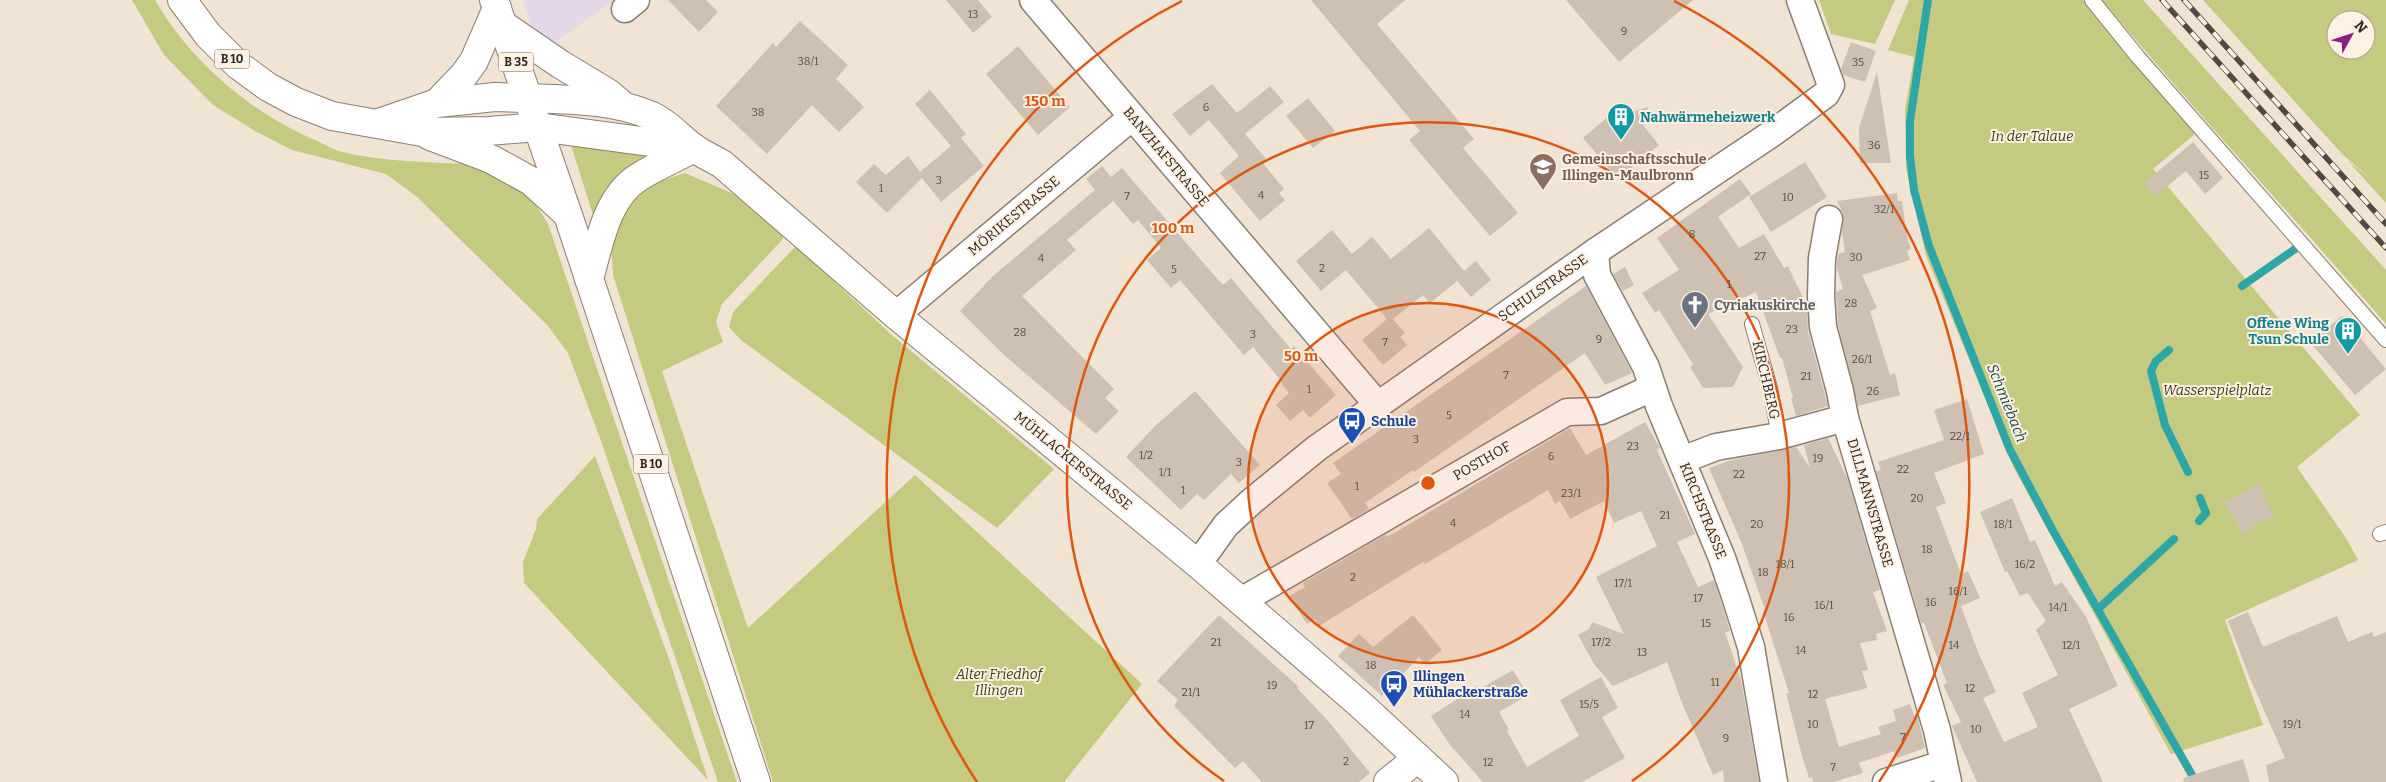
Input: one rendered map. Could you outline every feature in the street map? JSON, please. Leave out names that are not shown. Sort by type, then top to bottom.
[{"type":"street","name":"B 10","points":[[182,0],[208,35],[238,65],[268,88],[296,102],[332,116],[422,132],[489,131],[538,127]]},
{"type":"street","name":"BANZHAFSTRASSE","points":[[1033,0],[1377,404]]},
{"type":"street","name":"SCHULSTRASSE","points":[[1198,564],[1226,525],[1252,501],[1317,448],[1595,252],[1774,132],[1826,94],[1832,85],[1800,0]]},
{"type":"street","name":"B 35","points":[[498,11],[528,98]]},
{"type":"street","points":[[437,103],[464,75],[474,60],[498,11],[560,64],[608,93],[623,106]]},
{"type":"street","name":"B 10","points":[[379,123],[437,103],[495,96],[528,98],[756,782]]},
{"type":"street","name":"MÜHLACKERSTRASSE","points":[[528,98],[595,102],[623,106],[653,116],[669,126],[694,148],[722,164],[896,316],[1198,564],[1362,706],[1444,782]]},
{"type":"street","name":"MÖRIKESTRASSE","points":[[896,316],[1132,117]]},
{"type":"street","name":"MÜHLACKERSTRASSE","points":[[538,127],[694,148]]},
{"type":"street","points":[[422,132],[491,159],[531,181],[568,216]]},
{"type":"street","points":[[589,279],[604,230],[621,192],[638,177],[694,148]]},
{"type":"street","name":"DILLMANNSTRASSE","points":[[1829,219],[1822,258],[1820,296],[1823,327],[1845,418],[1937,730],[1946,773]]},
{"type":"street","name":"KIRCHSTRASSE","points":[[1595,252],[1597,275],[1646,367],[1652,388],[1722,558],[1750,647],[1774,782]]},
{"type":"street","name":"POSTHOF","points":[[1241,602],[1567,412],[1601,411],[1652,388]]},
{"type":"street","name":"KIRCHBERG","points":[[1682,460],[1716,447],[1779,436],[1845,418]]},
{"type":"street","points":[[1388,782],[1418,758]]},
{"type":"street","points":[[1886,782],[1946,773]]},
{"type":"lane","points":[[2092,0],[2138,57],[2386,340]]},
{"type":"lane","name":"KIRCHBERG","points":[[1752,324],[1770,388],[1779,436]]},
{"type":"shaded area","points":[[523,0],[615,0],[552,44],[533,30]]},
{"type":"green space","points":[[132,0],[155,0],[186,44],[224,83],[245,100],[291,128],[336,150],[355,155],[416,162],[471,164],[493,168],[514,180],[534,202],[548,224],[737,782],[718,782],[600,438],[568,353],[548,326],[416,196],[386,174],[292,150],[255,131],[213,105],[164,55]]},
{"type":"green space","points":[[1819,0],[1895,0],[1875,44],[1831,34]]},
{"type":"green space","name":"In der Talaue","points":[[1909,0],[2083,0],[2195,134],[2153,169],[2360,415],[2297,467],[2346,538],[2358,560],[2225,620],[2263,725],[2171,754],[2015,470],[1926,256],[1906,169],[1905,110],[1914,57],[1888,50]]},
{"type":"green space","points":[[2102,0],[2143,0],[2386,270],[2386,324],[2172,82]]},
{"type":"green space","points":[[2203,0],[2386,0],[2386,203],[2348,161],[2372,180],[2343,155]]},
{"type":"green space","points":[[571,145],[650,155],[597,214],[593,215]]},
{"type":"green space","name":"Alter Friedhof Illingen","points":[[685,173],[736,195],[783,231],[783,239],[722,304],[716,322],[723,342],[662,371],[748,628],[915,475],[1142,684],[1064,782],[773,782],[613,275],[611,243],[622,209],[644,186]]},
{"type":"green space","points":[[796,246],[894,337],[1054,469],[997,528],[741,340],[729,327],[733,312]]},
{"type":"green space","points":[[595,456],[669,659],[708,780],[524,583],[523,562],[536,529],[537,519]]},
{"type":"building","points":[[668,0],[706,0],[718,12],[699,32]]},
{"type":"building","points":[[946,0],[978,0],[992,17],[973,33]]},
{"type":"building","points":[[1311,0],[1405,0],[1377,24],[1474,139],[1463,148],[1518,213],[1490,236],[1409,140],[1420,131]]},
{"type":"building","points":[[1566,0],[1693,0],[1619,62]]},
{"type":"building","points":[[800,21],[848,65],[836,79],[864,107],[839,132],[812,105],[767,154],[716,106],[773,43],[776,47]]},
{"type":"building","points":[[1851,42],[1876,51],[1865,82],[1843,75],[1841,69]]},
{"type":"building","points":[[1018,46],[1070,107],[1038,135],[986,74]]},
{"type":"building","points":[[1877,72],[1891,163],[1860,163],[1859,128]]},
{"type":"building","points":[[1212,84],[1237,113],[1270,86],[1284,102],[1245,134],[1266,159],[1262,162],[1284,189],[1279,193],[1285,200],[1260,221],[1220,173],[1239,156],[1209,120],[1190,136],[1172,114]]},
{"type":"building","points":[[930,90],[966,134],[961,138],[984,166],[941,202],[922,178],[887,213],[856,182],[874,164],[886,175],[908,156],[920,172],[951,146],[915,104]]},
{"type":"building","points":[[1308,98],[1335,131],[1313,148],[1286,116]]},
{"type":"building","name":"Nahwärmeheizwerk","points":[[1624,103],[1632,112],[1648,107],[1643,125],[1659,145],[1618,179],[1583,138]]},
{"type":"building","points":[[2193,142],[2223,178],[2205,194],[2186,171],[2155,196],[2144,183]]},
{"type":"building","points":[[1805,162],[1827,197],[1771,232],[1749,197]]},
{"type":"building","points":[[1102,166],[1111,177],[1122,168],[1223,285],[1231,278],[1291,349],[1294,346],[1336,395],[1310,418],[1303,410],[1290,421],[1276,405],[1289,393],[1282,382],[1253,347],[1244,355],[1180,280],[1171,288],[1147,260],[1161,248],[1138,220],[1133,224],[1113,201],[1067,240],[1076,250],[1022,296],[1114,389],[1105,398],[1119,411],[1096,434],[1003,354],[960,311],[993,276],[1095,190],[1086,179]]},
{"type":"building","points":[[1740,179],[1751,194],[1718,217],[1739,248],[1764,234],[1784,268],[1788,266],[1807,306],[1808,331],[1828,406],[1796,416],[1782,358],[1780,358],[1756,292],[1708,314],[1743,367],[1733,387],[1703,388],[1690,367],[1693,364],[1659,310],[1655,313],[1642,293],[1679,270],[1657,238]]},
{"type":"building","points":[[1897,193],[1898,201],[1902,201],[1907,237],[1911,249],[1907,251],[1910,260],[1862,275],[1877,308],[1870,311],[1890,375],[1895,373],[1900,395],[1858,406],[1838,325],[1836,292],[1843,289],[1837,269],[1837,260],[1838,254],[1845,252],[1842,232],[1843,214],[1837,201]]},
{"type":"building","points":[[1429,228],[1464,271],[1476,261],[1491,280],[1471,297],[1457,281],[1430,303],[1423,295],[1393,319],[1405,333],[1400,337],[1407,345],[1383,365],[1362,340],[1387,319],[1346,270],[1321,291],[1296,261],[1332,230],[1352,254],[1372,237],[1391,259]]},
{"type":"building","points":[[1625,267],[1634,285],[1623,291],[1613,274]]},
{"type":"building","points":[[1586,286],[1632,373],[1605,385],[1585,353],[1414,472],[1413,470],[1365,503],[1369,509],[1352,519],[1327,483],[1341,474],[1333,463]]},
{"type":"building","name":"Offene Wing Tsun Schule","points":[[2342,316],[2386,369],[2355,395],[2310,342]]},
{"type":"building","points":[[1195,391],[1260,465],[1239,483],[1231,474],[1204,500],[1197,494],[1181,510],[1126,457],[1155,426]]},
{"type":"building","points":[[1967,399],[1984,454],[1934,473],[1946,503],[1936,507],[1961,574],[1968,571],[1980,598],[1961,606],[1978,652],[1996,692],[1983,698],[2004,742],[2038,727],[2022,693],[2058,675],[2036,630],[2046,621],[2028,593],[2020,596],[2007,571],[2005,572],[1980,512],[2012,498],[2030,542],[2035,540],[2055,586],[2062,582],[2086,617],[2118,686],[2069,709],[2103,782],[1977,782],[1952,726],[1961,722],[1943,685],[1947,683],[1924,623],[1921,623],[1876,471],[1881,470],[1878,462],[1944,440],[1934,410]]},
{"type":"building","points":[[1645,422],[1660,448],[1657,450],[1695,534],[1677,542],[1698,587],[1714,580],[1722,604],[1730,631],[1725,632],[1741,680],[1759,782],[1724,782],[1723,770],[1713,775],[1682,703],[1667,662],[1613,686],[1594,664],[1578,635],[1589,629],[1592,622],[1624,634],[1596,577],[1657,546],[1641,511],[1614,523],[1604,501],[1570,519],[1560,501],[1555,504],[1548,490],[1425,564],[1423,562],[1319,626],[1315,619],[1307,624],[1289,596],[1305,587],[1303,583],[1385,535],[1386,537],[1396,532],[1570,428],[1586,455]]},
{"type":"building","points":[[1828,438],[1848,480],[1880,590],[1873,592],[1887,631],[1876,634],[1877,640],[1860,643],[1868,670],[1862,671],[1867,688],[1825,699],[1839,747],[1881,734],[1878,727],[1896,721],[1893,710],[1910,704],[1914,715],[1917,714],[1925,748],[1897,758],[1894,751],[1859,763],[1863,773],[1834,782],[1813,782],[1812,777],[1809,778],[1802,756],[1786,693],[1789,693],[1763,611],[1765,610],[1742,544],[1709,468],[1731,460],[1796,447],[1810,468],[1804,445]]},
{"type":"building","points":[[2260,482],[2266,502],[2275,516],[2257,523],[2243,535],[2233,515],[2223,502],[2246,492]]},
{"type":"building","points":[[2248,612],[2263,647],[2337,616],[2348,642],[2372,632],[2374,637],[2386,632],[2386,782],[2269,782],[2266,765],[2285,758],[2249,676],[2228,621]]},
{"type":"building","points":[[1219,615],[1299,687],[1297,688],[1329,722],[1370,773],[1359,782],[1262,782],[1243,761],[1235,768],[1174,706],[1178,700],[1157,681]]},
{"type":"building","points":[[1413,615],[1442,650],[1425,664],[1419,657],[1382,696],[1338,656],[1359,634],[1373,647]]},
{"type":"building","points":[[1513,670],[1528,695],[1499,712],[1527,767],[1579,736],[1560,700],[1601,677],[1618,708],[1602,717],[1625,758],[1582,782],[1483,782],[1450,745],[1431,716],[1477,686],[1480,689]]},
{"type":"building","points":[[2243,759],[2250,782],[2184,782],[2183,778]]},
{"type":"waterway","name":"Schmiebach","points":[[1928,0],[1910,121],[1910,156],[1914,190],[1929,246],[2010,450],[2052,529],[2196,782]]},
{"type":"waterway","points":[[2242,286],[2295,249]]},
{"type":"waterway","points":[[2169,350],[2156,361],[2151,371],[2165,425],[2188,472]]},
{"type":"waterway","points":[[2199,521],[2206,513],[2200,498]]},
{"type":"waterway","points":[[2098,609],[2174,539]]},
{"type":"railway","points":[[2162,0],[2386,248]]},
{"type":"railway","points":[[2184,0],[2386,224]]},
{"type":"place","name":"Nahwärmeheizwerk","points":[[1621,141]]},
{"type":"place","name":"Gemeinschaftsschule Illingen-Maulbronn","points":[[1543,191]]},
{"type":"place","name":"Cyriakuskirche","points":[[1695,329]]},
{"type":"place","name":"Offene Wing Tsun Schule","points":[[2348,355]]},
{"type":"place","name":"Schule","points":[[1352,445]]},
{"type":"place","name":"Illingen Mühlackerstraße","points":[[1394,708]]},
{"type":"park label","name":"Wasserspielplatz","points":[[2217,390]]}]
